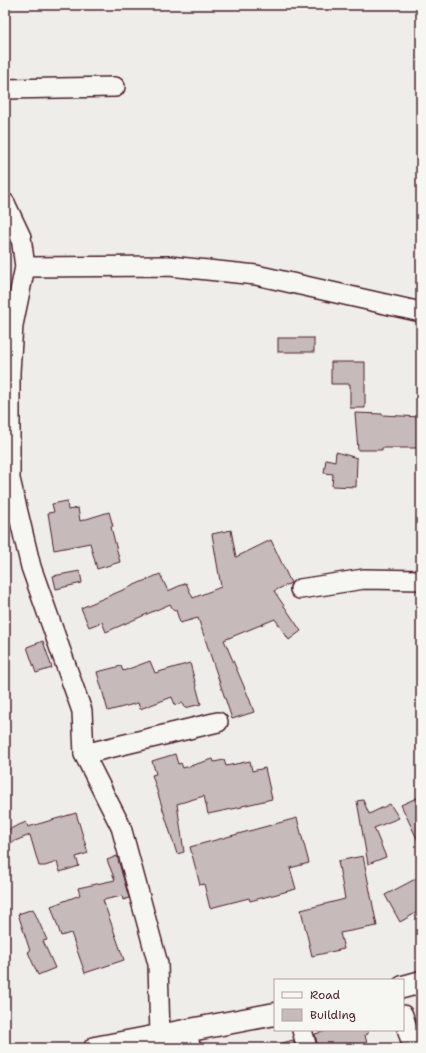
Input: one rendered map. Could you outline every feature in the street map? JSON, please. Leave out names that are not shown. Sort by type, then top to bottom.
[{"type":"street","points":[[5,89],[115,87]]},
{"type":"street","points":[[5,203],[21,237],[25,267],[9,324],[10,479],[31,567],[82,711],[84,754],[121,827],[158,964],[160,1035]]},
{"type":"street","points":[[25,267],[169,266],[256,274],[421,312]]},
{"type":"street","points":[[300,589],[364,579],[421,580]]},
{"type":"street","points":[[84,754],[218,722]]},
{"type":"street","points":[[404,987],[421,982]]},
{"type":"street","points":[[95,1048],[160,1035],[188,1040],[274,1014]]},
{"type":"street","points":[[404,1018],[413,1048]]},
{"type":"street","points":[[302,1031],[307,1048]]},
{"type":"building","points":[[278,338],[314,338],[314,352],[278,352]]},
{"type":"building","points":[[331,362],[365,362],[365,408],[350,408],[350,384],[331,384]]},
{"type":"building","points":[[355,413],[421,417],[421,448],[382,448],[382,450],[358,450]]},
{"type":"building","points":[[336,452],[357,458],[356,487],[332,486],[333,474],[324,473],[326,459],[335,461]]},
{"type":"building","points":[[67,501],[68,510],[78,508],[80,521],[109,512],[113,526],[111,527],[120,562],[97,569],[90,543],[54,550],[48,513],[54,512],[52,504]]},
{"type":"building","points":[[231,530],[236,557],[271,540],[291,583],[274,591],[301,631],[289,640],[275,619],[224,640],[254,712],[232,719],[198,618],[180,623],[176,610],[174,611],[170,604],[106,632],[102,622],[89,627],[81,608],[160,574],[168,591],[186,583],[193,598],[221,587],[212,534]]},
{"type":"building","points":[[80,571],[82,583],[56,589],[53,576]]},
{"type":"building","points":[[43,641],[52,668],[36,673],[27,647]]},
{"type":"building","points":[[150,661],[155,673],[190,663],[201,704],[185,708],[183,703],[175,705],[172,697],[140,709],[138,703],[108,711],[97,672],[121,666],[123,671]]},
{"type":"building","points":[[175,754],[178,764],[181,763],[183,768],[213,759],[214,762],[224,760],[226,766],[250,761],[252,771],[265,768],[272,799],[208,814],[204,796],[177,804],[184,852],[177,854],[152,775],[156,774],[152,761]]},
{"type":"building","points":[[421,796],[421,847],[401,805]]},
{"type":"building","points":[[363,800],[369,814],[390,804],[399,818],[374,828],[386,857],[368,864],[357,801]]},
{"type":"building","points":[[76,813],[88,853],[76,857],[79,866],[60,872],[57,862],[45,866],[39,866],[30,835],[5,845],[5,831],[26,822],[28,827]]},
{"type":"building","points":[[297,818],[309,863],[290,868],[296,889],[250,901],[249,898],[210,908],[204,884],[200,885],[190,847]]},
{"type":"building","points":[[117,856],[129,898],[123,900],[122,896],[103,900],[124,960],[85,973],[71,933],[61,936],[51,906],[80,895],[78,888],[115,880],[107,860]]},
{"type":"building","points":[[363,856],[377,926],[340,933],[344,949],[312,956],[301,910],[345,899],[338,861]]},
{"type":"building","points":[[421,876],[421,910],[400,922],[385,895]]},
{"type":"building","points":[[33,909],[47,940],[43,941],[55,968],[38,975],[28,952],[30,951],[18,914]]},
{"type":"building","points":[[326,1031],[368,1031],[368,1034],[365,1035],[368,1048],[334,1048],[333,1044],[318,1048],[315,1034]]},
{"type":"building","points":[[293,1040],[296,1048],[280,1048],[279,1044]]}]
